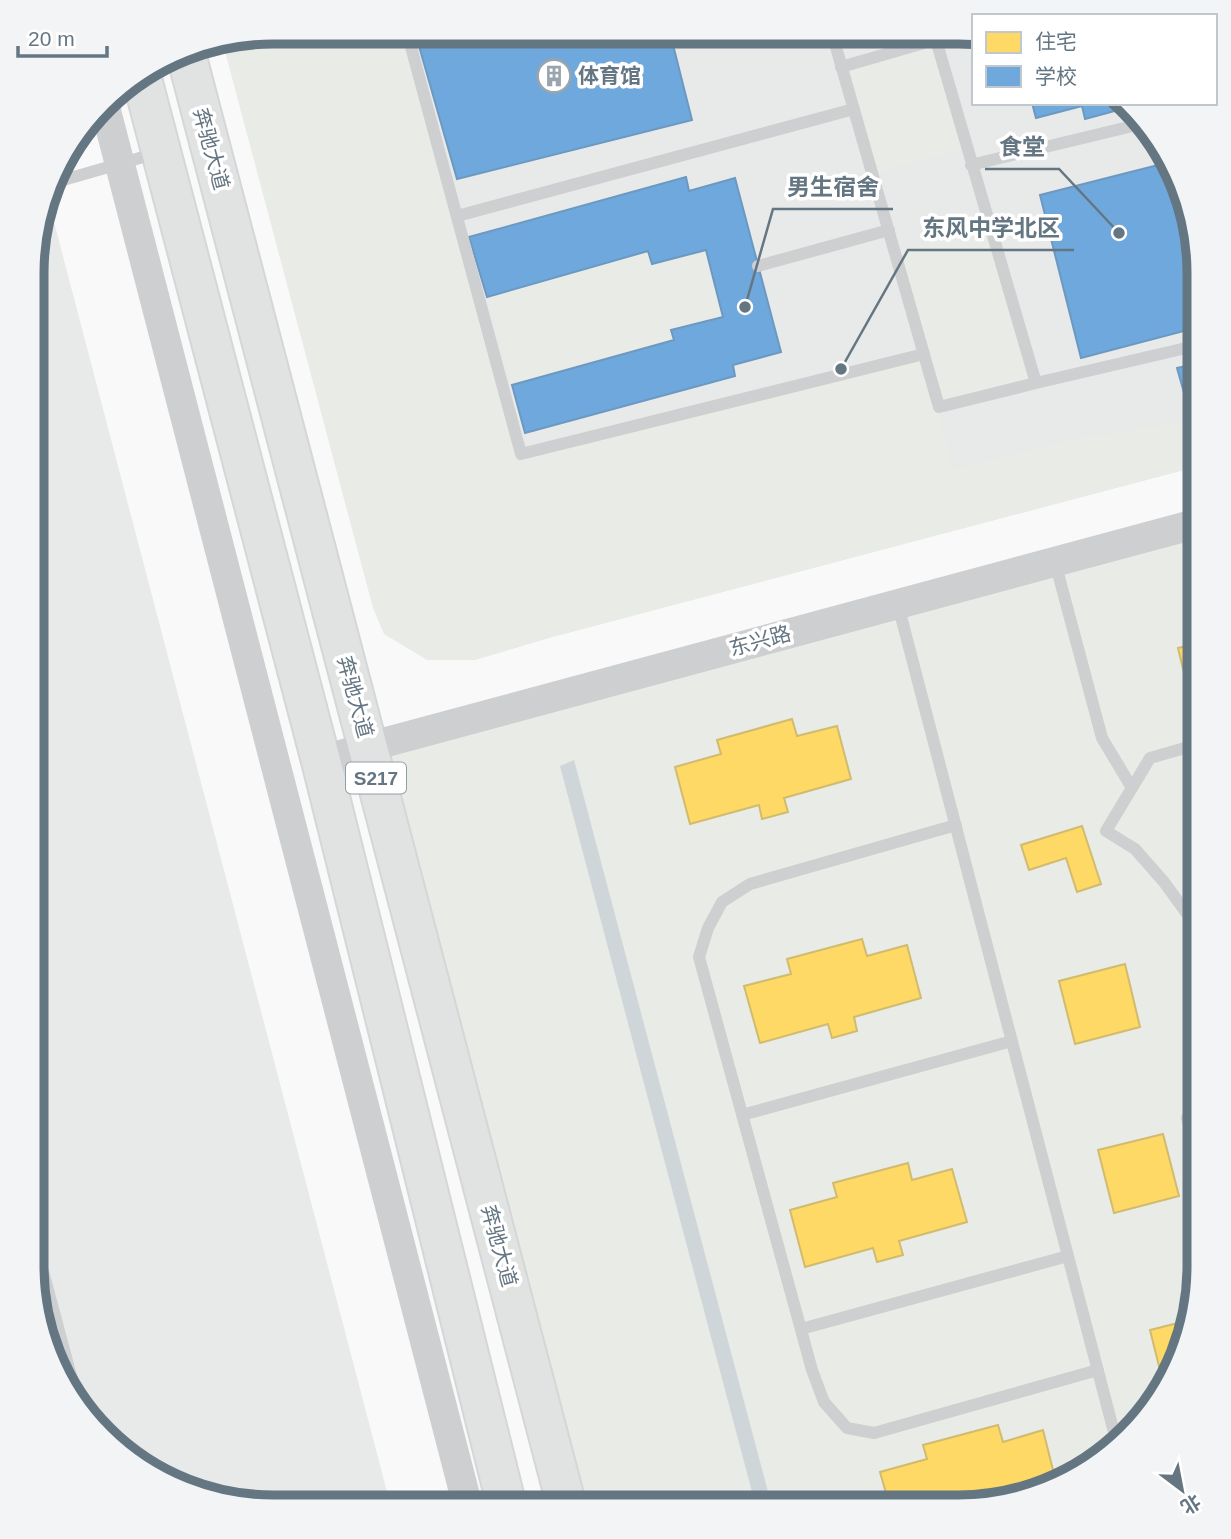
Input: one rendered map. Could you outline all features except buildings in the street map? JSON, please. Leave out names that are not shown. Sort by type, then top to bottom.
[{"type":"main road","name":"奔驰大道","points":[[188,60],[564,1495]]},
{"type":"main road","name":"S217","points":[[143,83],[321,761],[504,1495]]},
{"type":"street","points":[[107,115],[465,1495]]},
{"type":"street","points":[[191,436],[233,426]]},
{"type":"street","name":"东兴路","points":[[321,761],[1187,526]]},
{"type":"lane","points":[[410,44],[522,453],[925,354]]},
{"type":"lane","points":[[835,44],[939,407],[1187,348]]},
{"type":"lane","points":[[841,67],[910,44]]},
{"type":"lane","points":[[936,44],[1036,383]]},
{"type":"lane","points":[[457,216],[853,109]]},
{"type":"lane","points":[[971,165],[1133,126]]},
{"type":"lane","points":[[63,180],[161,151]]},
{"type":"lane","points":[[758,266],[889,230]]},
{"type":"lane","points":[[1055,562],[1102,738],[1132,788]]},
{"type":"lane","points":[[898,604],[1114,1433]]},
{"type":"lane","points":[[1187,747],[1150,758],[1107,831],[1135,849],[1187,913]]},
{"type":"lane","points":[[956,825],[750,884],[722,902],[708,928],[699,957],[812,1370],[824,1402],[847,1428],[874,1433],[1098,1370]]},
{"type":"lane","points":[[742,1115],[1012,1041]]},
{"type":"lane","points":[[801,1329],[1068,1256]]},
{"type":"lane","points":[[45,1278],[70,1373]]},
{"type":"shaded area","points":[[257,44],[410,44],[522,453],[924,354],[895,251],[990,227],[1036,383],[939,407],[932,384],[953,470],[1081,438],[1187,421],[1187,469],[556,636],[475,660],[427,660],[384,634],[373,608],[224,49],[228,48]]},
{"type":"shaded area","points":[[391,44],[972,45],[972,105],[1113,105],[1140,133],[1157,158],[1170,185],[1185,243],[1187,469],[556,636]]},
{"type":"shaded area","points":[[918,44],[936,44],[967,149],[872,174],[841,67]]},
{"type":"shaded area","points":[[52,214],[388,1495],[257,1495],[228,1491],[171,1472],[133,1448],[91,1406],[74,1381],[52,1326],[44,1267],[44,272]]},
{"type":"shaded area","points":[[706,250],[723,317],[671,331],[674,340],[512,385],[487,297],[648,251],[652,264]]},
{"type":"shaded area","points":[[1187,526],[1187,1282],[1175,1340],[1164,1368],[1140,1406],[1098,1448],[1073,1465],[1046,1478],[988,1493],[564,1495],[368,747]]},
{"type":"shaded area","points":[[574,760],[769,1495],[753,1495],[560,766]]},
{"type":"place","name":"体育馆","points":[[554,76]]},
{"type":"place","name":"食堂","points":[[1119,233]]},
{"type":"place","name":"男生宿舍","points":[[745,307]]},
{"type":"place","name":"东风中学北区","points":[[841,369]]}]
